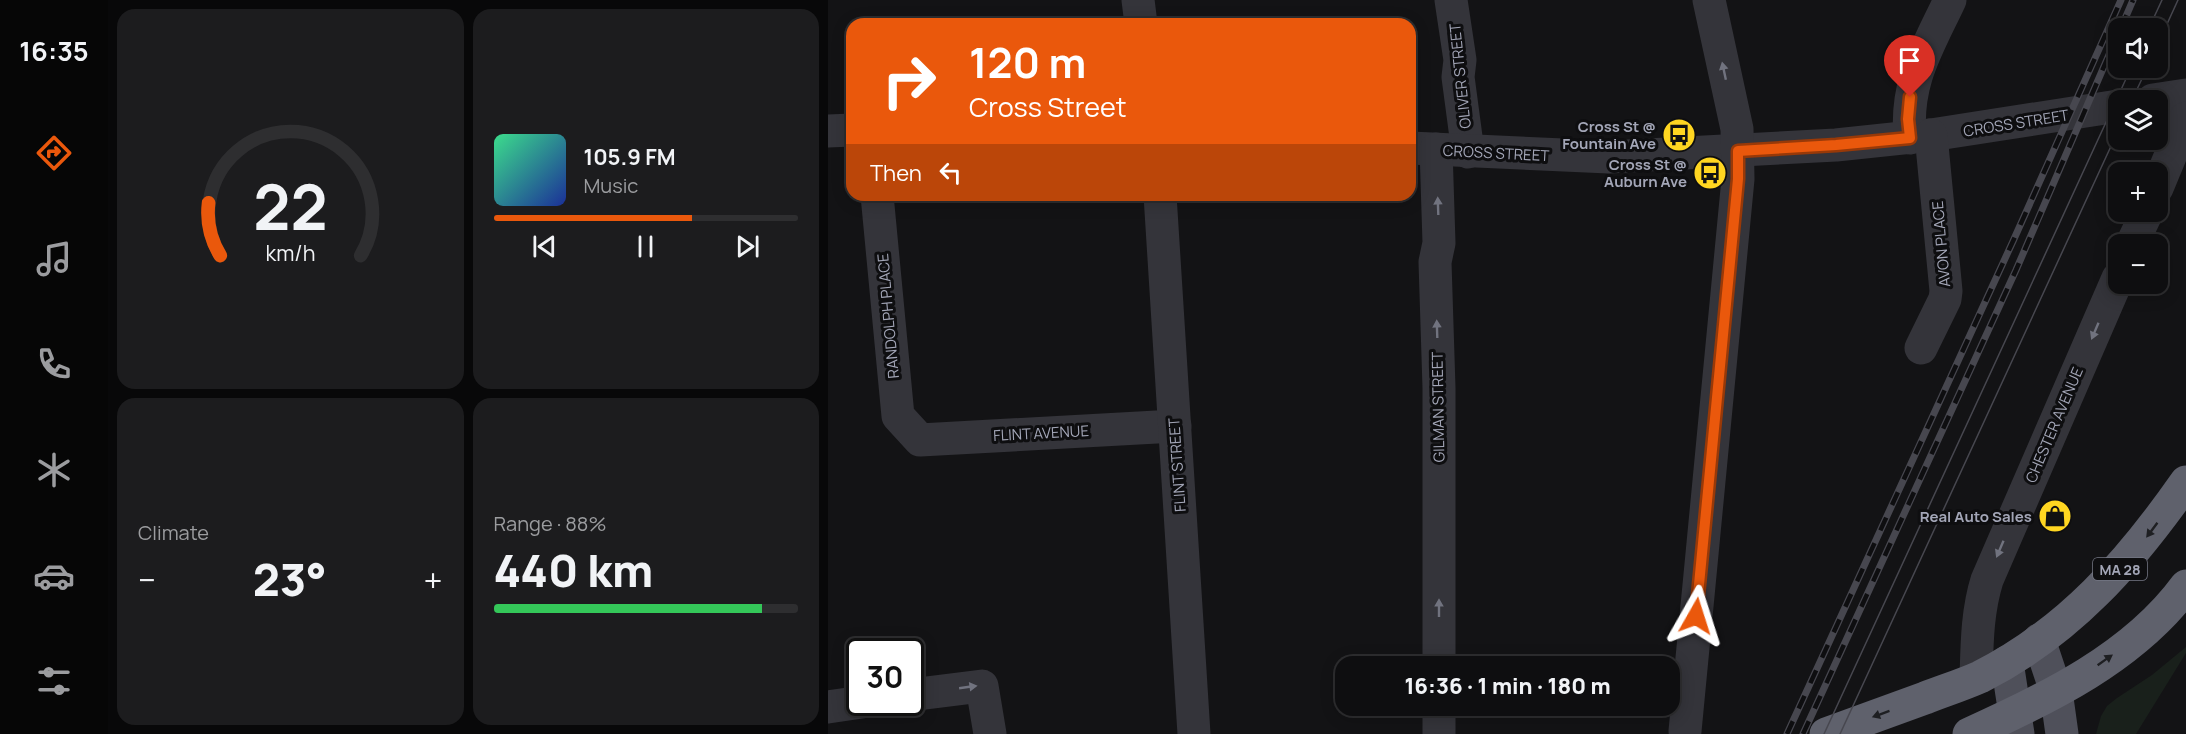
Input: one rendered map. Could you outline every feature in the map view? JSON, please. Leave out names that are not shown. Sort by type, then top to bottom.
[{"type":"highway","name":"MA 28","points":[[1826,734],[1976,678],[2007,662],[2082,606],[2117,572],[2186,482]]},
{"type":"highway","points":[[1969,734],[2017,723],[2056,691],[2085,674],[2130,642],[2184,591]]},
{"type":"main road","points":[[2038,640],[2056,691],[2062,734]]},
{"type":"main road","points":[[2007,662],[2017,723]]},
{"type":"street","points":[[1138,0],[1140,18]]},
{"type":"street","name":"OLIVER STREET","points":[[1438,150],[1458,77],[1460,60],[1451,0]]},
{"type":"street","points":[[1685,731],[1738,179],[1737,129],[1709,0]]},
{"type":"street","name":"AVON PLACE","points":[[1921,348],[1945,299],[1946,291],[1921,137],[1908,108],[1915,75],[1950,0]]},
{"type":"street","points":[[2163,162],[2177,102]]},
{"type":"street","name":"CROSS STREET","points":[[1438,150],[1609,157],[1836,145],[1921,137],[2042,120],[2108,108]]},
{"type":"street","points":[[828,131],[846,130]]},
{"type":"street","name":"GILMAN STREET","points":[[1438,150],[1439,243],[1435,262],[1439,388],[1439,656]]},
{"type":"street","name":"RANDOLPH PLACE","points":[[878,201],[898,416],[911,431]]},
{"type":"street","name":"FLINT STREET","points":[[1160,201],[1194,734]]},
{"type":"street","name":"CHESTER AVENUE","points":[[1976,678],[1978,624],[1987,580],[2111,294]]},
{"type":"street","name":"FLINT AVENUE","points":[[911,431],[920,440],[926,440],[1175,426]]},
{"type":"street","points":[[924,693],[982,686],[990,734]]},
{"type":"street","points":[[828,707],[846,704]]},
{"type":"street","points":[[1439,716],[1439,734]]},
{"type":"shaded area","points":[[2186,647],[2186,653],[2136,734],[2096,734],[2101,716],[2107,706],[2152,675]]},
{"type":"tram line","points":[[2154,18],[2162,0]]},
{"type":"tram line","points":[[2168,22],[2178,0]]},
{"type":"tram line","points":[[1824,734],[2126,78]]},
{"type":"tram line","points":[[2137,90],[2142,78]]},
{"type":"tram line","points":[[1840,734],[2109,150]]},
{"type":"railway","points":[[1787,734],[2121,0]]},
{"type":"railway","points":[[2125,18],[2133,0]]},
{"type":"railway","points":[[1803,734],[2016,270],[2108,57]]},
{"type":"place","name":"Cross St @ Fountain Ave","points":[[1679,135]]},
{"type":"place","name":"Cross St @ Auburn Ave","points":[[1710,173]]},
{"type":"place","name":"Real Auto Sales","points":[[2055,516]]},
{"type":"route","points":[[1696,616],[1738,179],[1738,151],[1859,144],[1910,138],[1908,119],[1910,97]]}]
